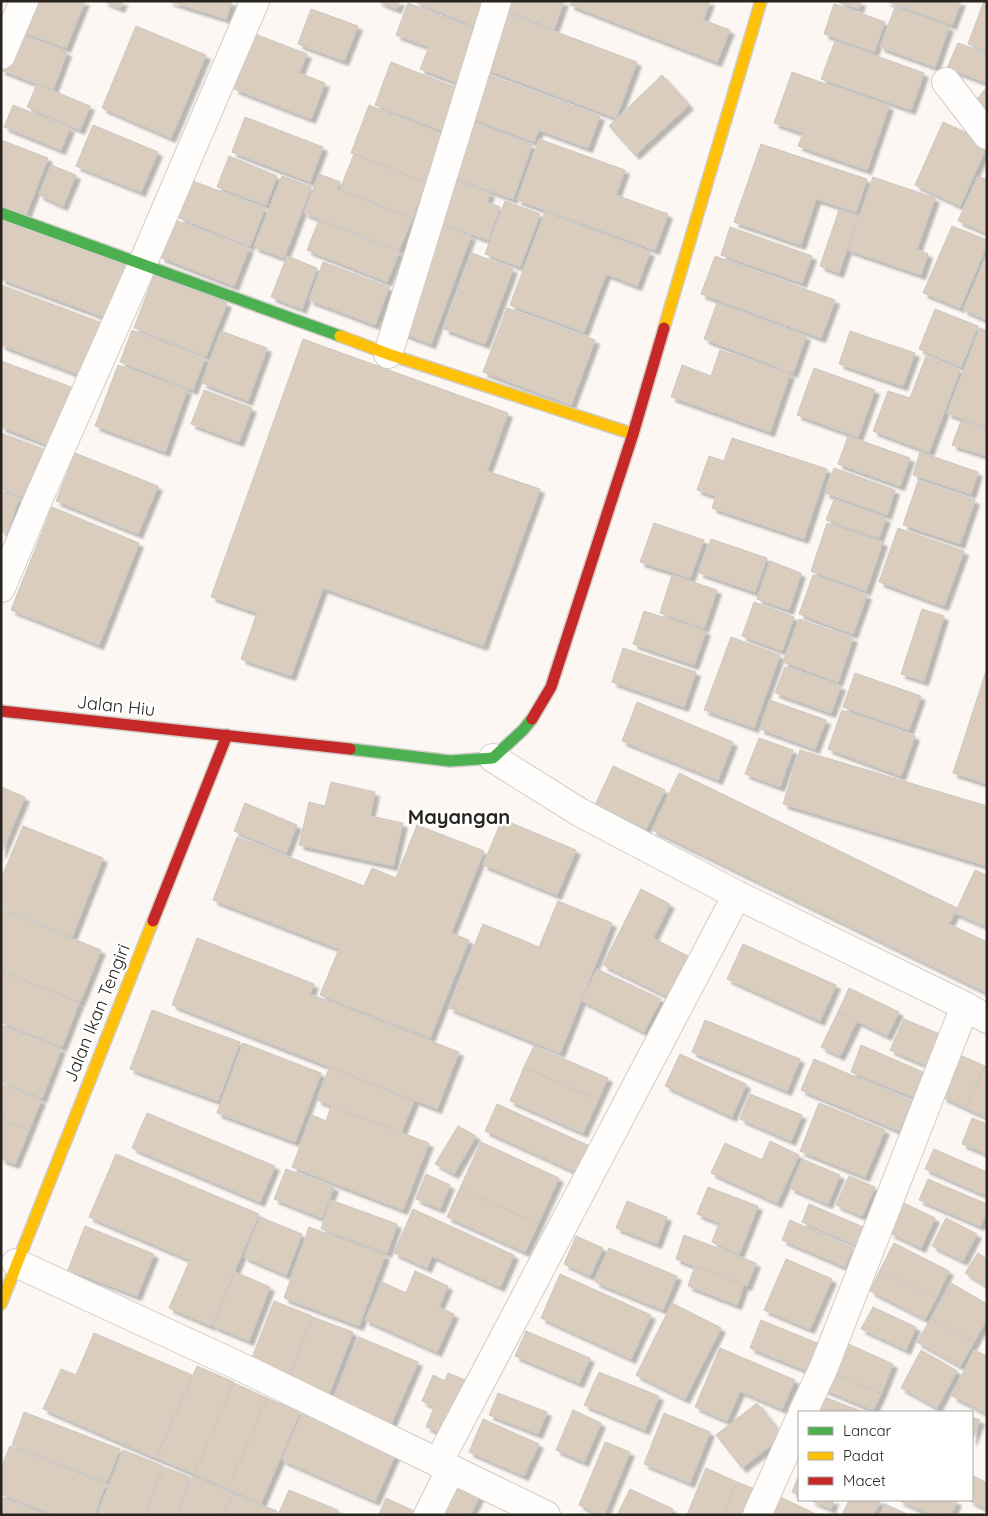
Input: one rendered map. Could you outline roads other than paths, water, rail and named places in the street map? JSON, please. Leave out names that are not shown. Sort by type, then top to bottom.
[{"type":"main road","points":[[493,758],[536,715],[552,687],[633,434],[761,1]]},
{"type":"main road","points":[[1,213],[388,354],[633,434]]},
{"type":"main road","name":"Jalan Hiu","points":[[1,711],[450,761],[493,758]]},
{"type":"main road","name":"Jalan Ikan Tengiri","points":[[1,1304],[227,735]]},
{"type":"street","points":[[1,55],[24,1]]},
{"type":"street","points":[[1,588],[255,1]]},
{"type":"street","points":[[388,354],[497,1]]},
{"type":"street","points":[[946,82],[987,135]]},
{"type":"street","points":[[493,758],[581,813],[737,895],[976,1013],[803,1411]]},
{"type":"street","points":[[428,1515],[444,1466],[737,895]]},
{"type":"street","points":[[16,1263],[245,1369],[546,1515]]},
{"type":"street","points":[[757,1515],[798,1423]]},
{"type":"district","name":"Mayangan","points":[[459,817]]}]
